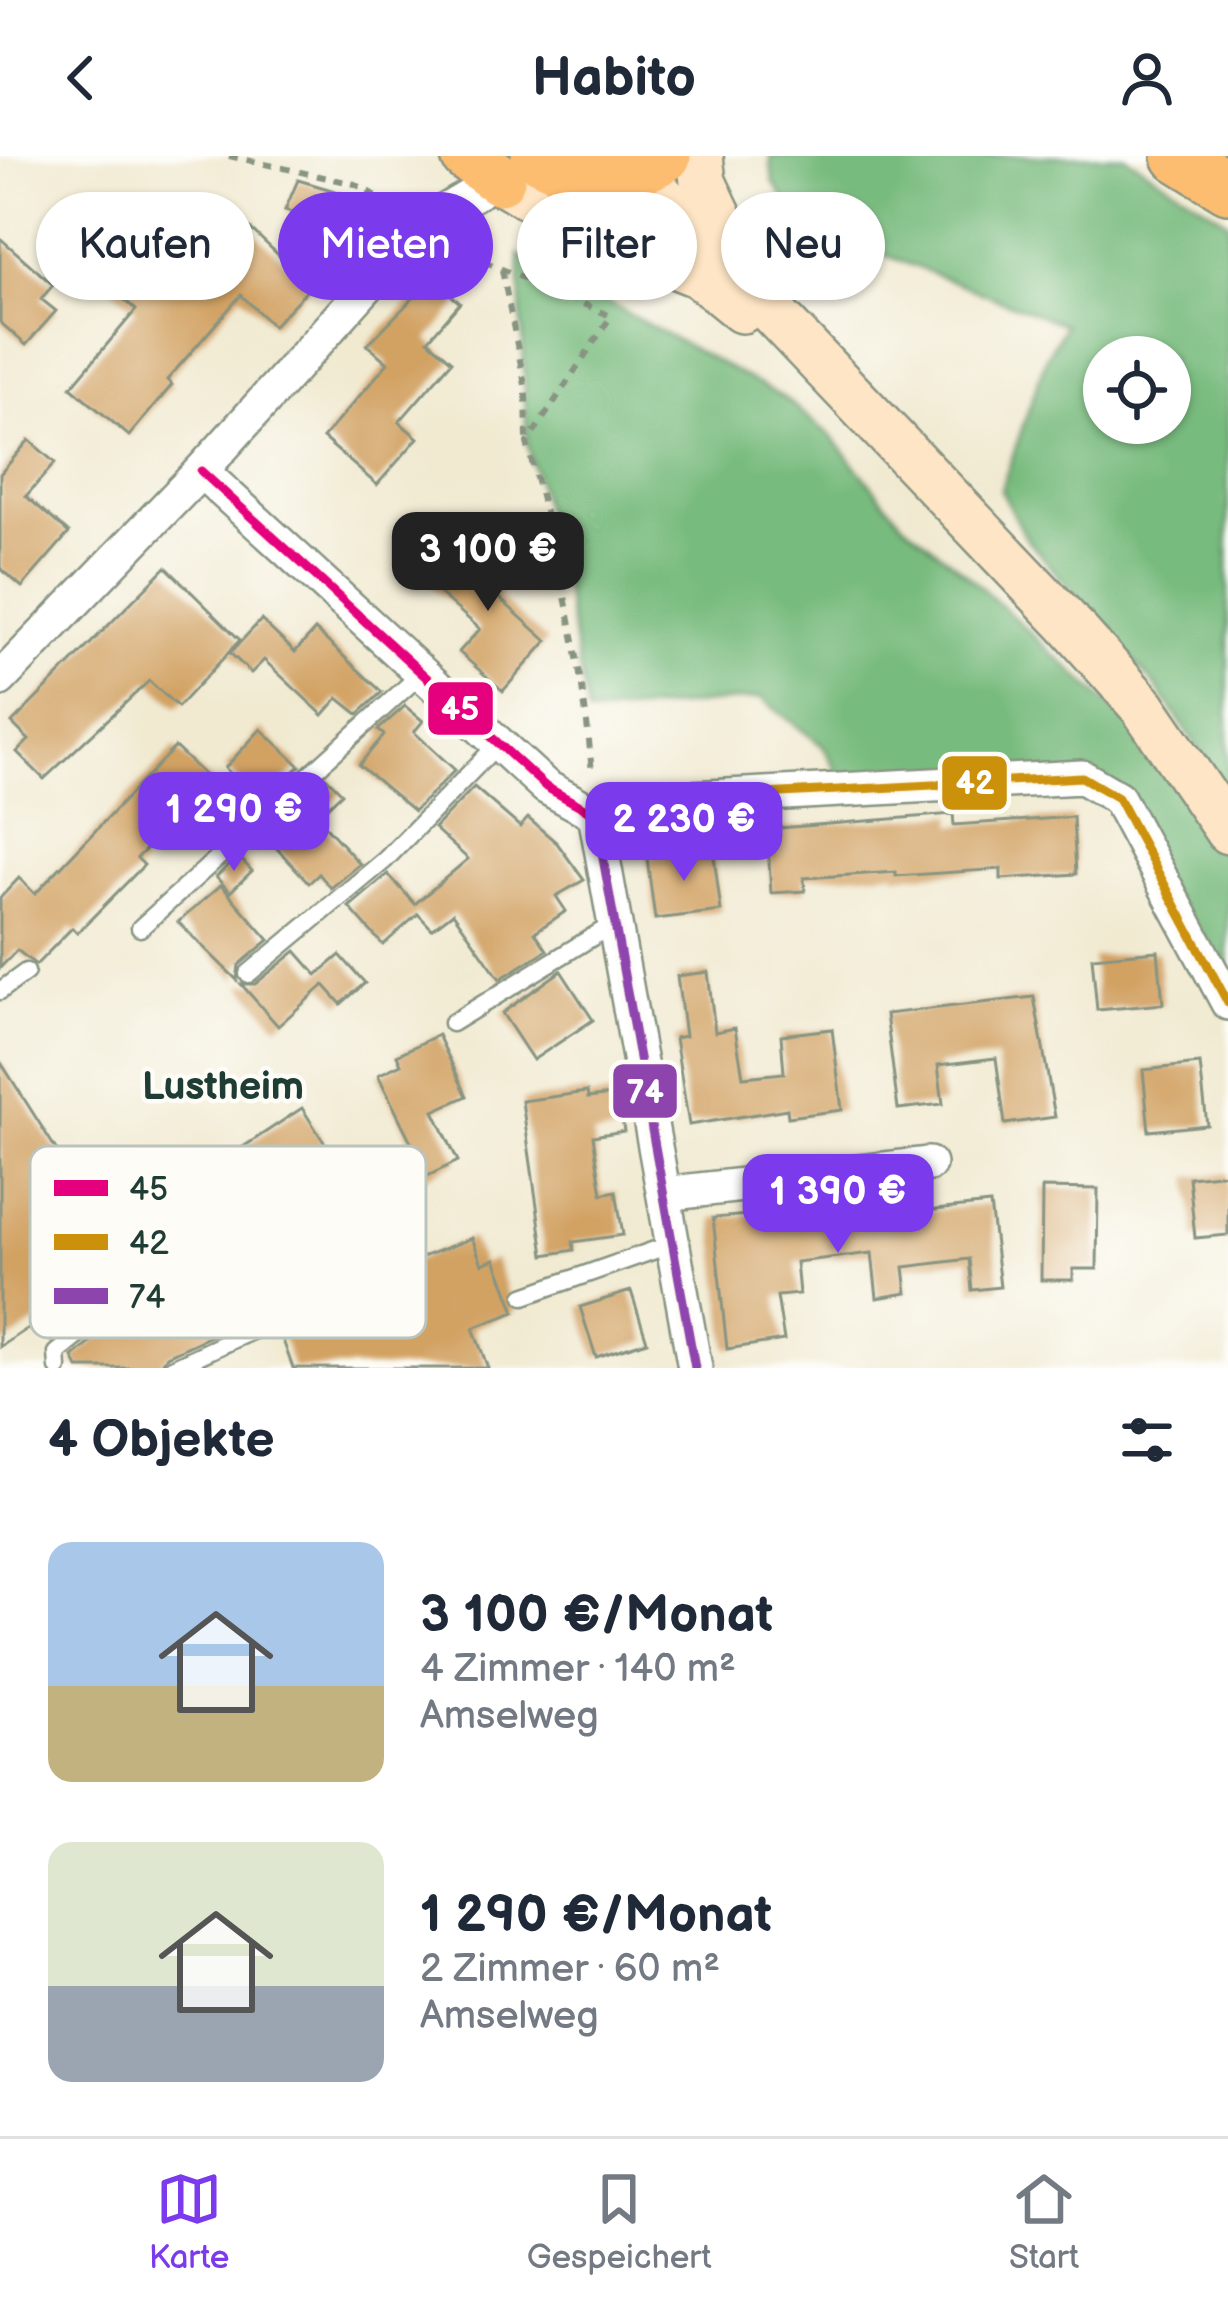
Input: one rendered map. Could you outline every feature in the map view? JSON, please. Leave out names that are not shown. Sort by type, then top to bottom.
[{"type":"main road","points":[[700,156],[703,182],[721,220]]},
{"type":"main road","points":[[1178,156],[1228,187]]},
{"type":"main road","points":[[490,173],[561,169],[596,176],[648,164],[648,182],[721,255]]},
{"type":"main road","points":[[490,173],[575,225],[700,275],[868,416]]},
{"type":"main road","points":[[765,300],[1143,707],[1228,831]]},
{"type":"street","points":[[0,679],[201,471],[423,224],[490,173]]},
{"type":"street","points":[[201,471],[546,788],[595,814],[652,800],[1082,777],[1118,798],[1228,1003]]},
{"type":"street","points":[[595,814],[695,1368]]},
{"type":"street","points":[[664,1194],[929,1164]]},
{"type":"lane","points":[[140,928],[422,673]]},
{"type":"lane","points":[[248,974],[385,860],[499,743]]},
{"type":"lane","points":[[452,1023],[617,921]]},
{"type":"lane","points":[[0,992],[26,972]]},
{"type":"lane","points":[[524,1296],[672,1244]]},
{"type":"lane","points":[[58,1368],[56,1352],[74,1338]]},
{"type":"lane","points":[[172,1368],[237,1338]]},
{"type":"path","points":[[502,271],[526,390],[527,443],[561,572],[588,715],[595,814]]},
{"type":"path","points":[[527,443],[611,316]]},
{"type":"green space","points":[[489,156],[516,156],[623,192],[548,192]]},
{"type":"green space","points":[[770,156],[1125,156],[1228,221],[1228,793],[1158,689],[1024,536],[1001,490],[1047,356],[1065,325],[885,255],[885,192],[780,192],[773,182]]},
{"type":"green space","points":[[521,300],[602,300],[784,398],[830,435],[902,522],[964,572],[1131,725],[1228,862],[1228,1003],[1118,798],[1082,777],[846,786],[823,746],[761,698],[588,715],[561,572],[527,443]]},
{"type":"building","points":[[298,180],[338,192],[293,192]]},
{"type":"building","points":[[254,232],[278,255],[278,300],[298,300],[273,326],[246,300],[254,300]]},
{"type":"building","points":[[0,238],[36,270],[36,300],[56,311],[26,345],[0,322]]},
{"type":"building","points":[[125,300],[237,300],[167,380],[172,385],[129,436],[71,387],[136,310]]},
{"type":"building","points":[[411,300],[460,303],[428,340],[452,361],[399,422],[418,438],[377,485],[323,438],[388,363],[367,345]]},
{"type":"building","points":[[29,440],[55,463],[26,496],[69,533],[22,587],[0,568],[0,474]]},
{"type":"building","points":[[471,537],[515,575],[497,596],[547,641],[503,691],[459,652],[480,629],[429,584]]},
{"type":"building","points":[[166,567],[240,640],[178,707],[149,681],[44,779],[17,752],[29,740],[12,723]]},
{"type":"building","points":[[261,620],[295,652],[315,630],[382,692],[358,714],[338,698],[323,715],[264,660],[251,673],[230,653]]},
{"type":"building","points":[[405,706],[423,721],[414,732],[455,770],[414,811],[359,765],[384,735],[378,730]]},
{"type":"building","points":[[261,729],[300,766],[260,802],[225,768]]},
{"type":"building","points":[[175,747],[219,789],[186,822],[180,816],[137,858],[144,865],[77,933],[72,928],[36,965],[17,950],[0,968],[0,898],[19,878],[35,894]]},
{"type":"building","points":[[326,777],[342,793],[317,817],[360,864],[331,888],[319,874],[309,883],[271,842],[287,827],[279,820]]},
{"type":"building","points":[[474,787],[520,827],[528,818],[557,843],[584,880],[556,896],[566,911],[535,932],[547,950],[500,979],[453,913],[432,929],[418,914],[383,945],[349,907],[388,874],[415,904],[468,859],[434,828]]},
{"type":"building","points":[[953,814],[954,825],[1073,817],[1076,874],[1001,879],[1001,869],[896,876],[896,872],[804,878],[805,891],[771,893],[767,829]]},
{"type":"building","points":[[713,849],[721,911],[655,919],[647,858]]},
{"type":"building","points":[[238,856],[252,871],[230,892],[216,877]]},
{"type":"building","points":[[221,885],[269,940],[239,965],[237,980],[178,922]]},
{"type":"building","points":[[296,951],[317,975],[340,955],[365,983],[341,1004],[324,985],[278,1026],[241,984],[255,984]]},
{"type":"building","points":[[1158,951],[1163,1004],[1097,1010],[1092,957]]},
{"type":"building","points":[[561,971],[593,1020],[533,1060],[502,1013]]},
{"type":"building","points":[[708,972],[715,1032],[735,1028],[743,1077],[784,1073],[781,1035],[832,1029],[842,1110],[788,1117],[787,1109],[689,1125],[675,1038],[685,1036],[677,976]]},
{"type":"building","points":[[1034,997],[1055,1117],[1005,1124],[996,1058],[938,1065],[943,1104],[898,1109],[886,1014]]},
{"type":"building","points":[[438,1035],[467,1096],[434,1111],[458,1161],[426,1177],[426,1146],[402,1146],[411,1142],[378,1075],[401,1064],[397,1055]]},
{"type":"building","points":[[0,1061],[54,1146],[30,1146],[30,1327],[0,1347]]},
{"type":"building","points":[[1200,1064],[1207,1125],[1149,1131],[1143,1070]]},
{"type":"building","points":[[587,1092],[588,1098],[618,1094],[624,1131],[593,1136],[602,1194],[616,1191],[623,1235],[573,1242],[574,1250],[544,1255],[522,1101]]},
{"type":"building","points":[[302,1108],[327,1146],[245,1146]]},
{"type":"building","points":[[1228,1173],[1228,1235],[1195,1238],[1189,1177]]},
{"type":"building","points":[[1042,1188],[1098,1189],[1097,1269],[1073,1269],[1073,1280],[1041,1280]]},
{"type":"building","points":[[874,1204],[874,1212],[899,1214],[990,1204],[1000,1287],[972,1290],[969,1259],[904,1267],[907,1293],[877,1298],[872,1253],[796,1262],[799,1294],[777,1296],[784,1340],[727,1349],[713,1218]]},
{"type":"building","points":[[472,1238],[482,1264],[495,1259],[515,1312],[473,1328],[488,1368],[293,1368],[282,1338],[426,1338],[426,1256]]},
{"type":"building","points":[[631,1291],[647,1341],[596,1357],[580,1307]]},
{"type":"building","points":[[97,1338],[207,1338],[167,1356],[159,1368],[78,1368],[73,1357]]},
{"type":"transit line","name":"45","points":[[201,471],[546,787],[595,814]]},
{"type":"transit line","name":"42","points":[[595,814],[653,800],[1082,777],[1118,798],[1228,1003]]},
{"type":"transit line","name":"74","points":[[595,814],[695,1368]]},
{"type":"district","name":"Lustheim","points":[[223,1087]]}]
